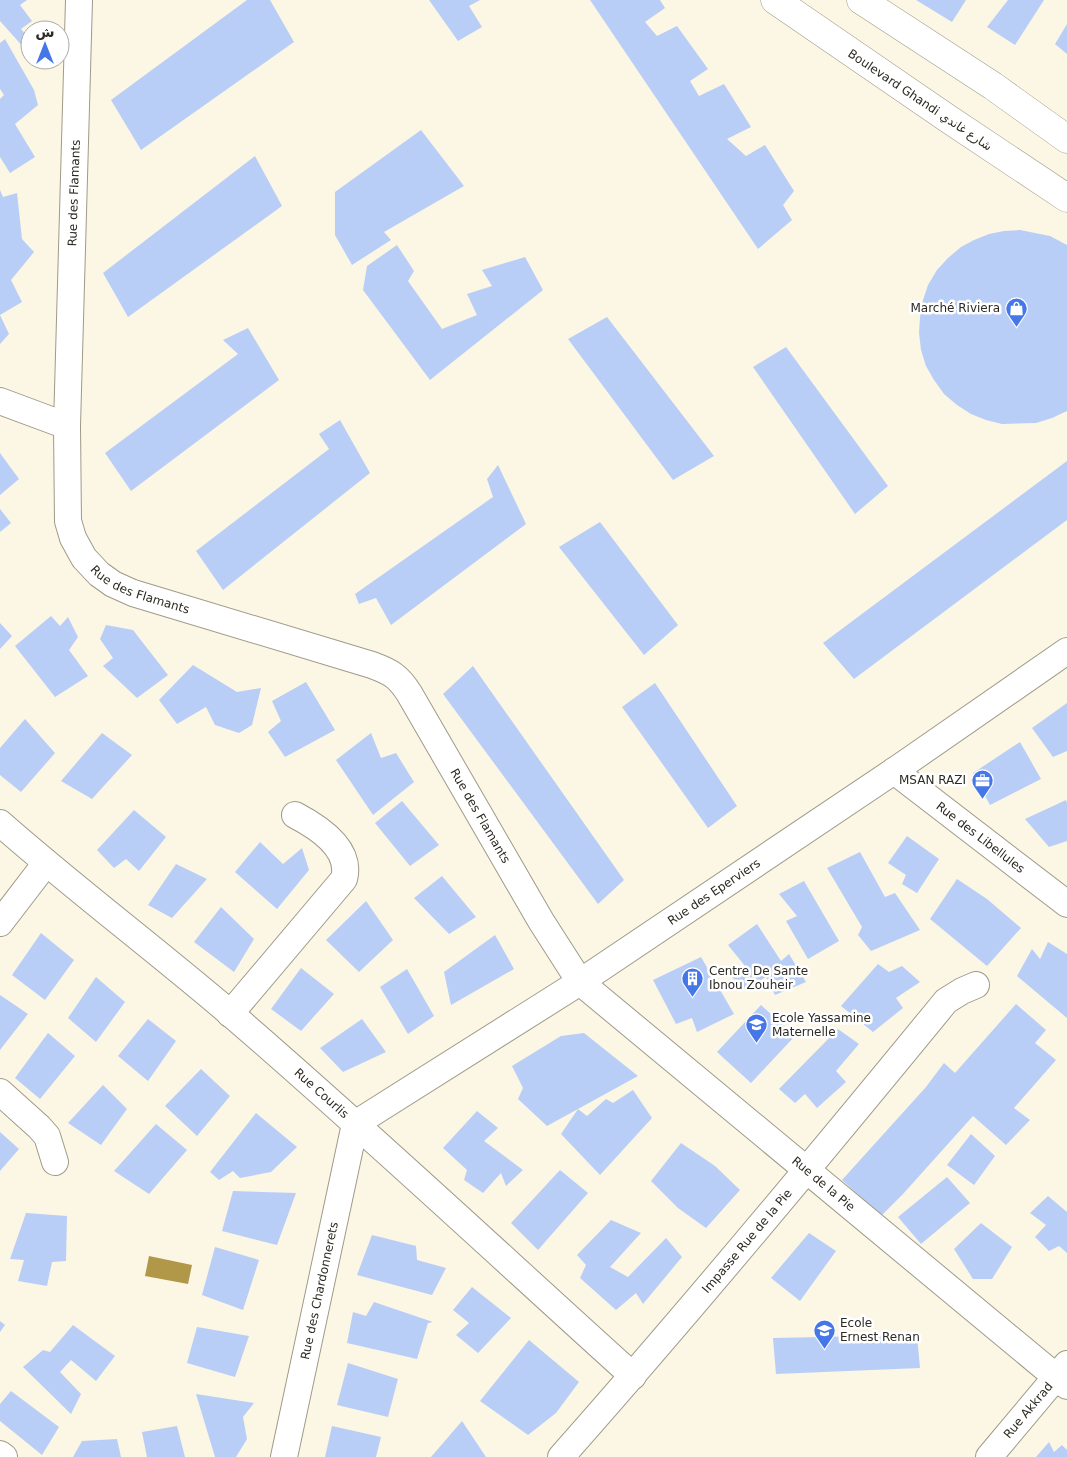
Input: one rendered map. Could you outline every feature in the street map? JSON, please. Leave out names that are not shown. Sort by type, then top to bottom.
[{"type":"main road","name":"Boulevard Ghandi شارع غاندي","points":[[775,0],[1067,198]]},
{"type":"main road","points":[[861,0],[993,86],[1067,139]]},
{"type":"street","name":"Rue des Flamants","points":[[79,0],[67,426],[68,521],[73,538],[84,558],[99,574],[113,584],[133,593],[372,665],[390,672],[401,681],[541,920],[580,982]]},
{"type":"street","points":[[0,401],[67,426]]},
{"type":"street","name":"Rue des Eperviers","points":[[356,1124],[580,982],[894,771],[1067,651]]},
{"type":"street","name":"Rue des Libellules","points":[[894,771],[1066,901]]},
{"type":"street","points":[[230,1014],[344,879],[346,870],[344,861],[331,838],[314,825],[295,815]]},
{"type":"street","name":"Rue Courlis","points":[[0,823],[230,1014],[356,1124],[633,1376]]},
{"type":"street","points":[[0,923],[46,863]]},
{"type":"street","name":"Rue de la Pie","points":[[580,982],[808,1171],[1063,1375]]},
{"type":"street","name":"Impasse Rue de la Pie","points":[[561,1457],[633,1376],[808,1171],[946,1001],[976,985]]},
{"type":"street","points":[[0,1092],[47,1136],[56,1162]]},
{"type":"street","name":"Rue des Chardonnerets","points":[[284,1457],[356,1124]]},
{"type":"street","name":"Rue Akkrad","points":[[990,1457],[1063,1375]]},
{"type":"street","points":[[0,1454],[4,1457]]},
{"type":"shaded area","points":[[149,1256],[192,1265],[188,1284],[145,1276]]},
{"type":"building","points":[[0,0],[27,0],[20,5],[31,20],[20,20],[20,43],[0,21]]},
{"type":"building","points":[[247,0],[270,0],[294,42],[141,150],[111,100]]},
{"type":"building","points":[[429,0],[480,0],[469,6],[482,27],[458,41]]},
{"type":"building","points":[[590,0],[660,0],[665,8],[645,22],[657,36],[677,26],[708,69],[690,81],[699,96],[724,84],[751,127],[727,139],[746,156],[765,145],[794,191],[783,205],[792,220],[758,249]]},
{"type":"building","points":[[916,0],[966,0],[952,22]]},
{"type":"building","points":[[1008,0],[1044,0],[1015,45],[987,27]]},
{"type":"building","points":[[1067,24],[1067,54],[1055,44]]},
{"type":"building","points":[[5,39],[20,65],[20,70],[23,70],[34,90],[38,105],[15,124],[35,157],[10,173],[0,157],[0,99],[4,95],[0,89],[0,43]]},
{"type":"building","points":[[421,130],[464,186],[384,232],[391,240],[352,265],[335,235],[335,192]]},
{"type":"building","points":[[255,156],[282,206],[128,317],[103,273]]},
{"type":"building","points":[[0,190],[3,197],[17,193],[22,239],[34,252],[11,280],[22,302],[0,315]]},
{"type":"building","points":[[1020,230],[1050,236],[1067,245],[1067,411],[1036,423],[1002,424],[971,414],[944,394],[926,366],[921,350],[920,317],[928,285],[937,270],[948,258],[961,247],[989,234]]},
{"type":"building","points":[[397,245],[414,271],[408,281],[442,329],[477,315],[467,294],[492,286],[482,270],[525,257],[543,290],[430,380],[363,290],[367,266]]},
{"type":"building","points":[[0,315],[9,334],[0,344]]},
{"type":"building","points":[[607,317],[714,456],[673,480],[568,339]]},
{"type":"building","points":[[248,328],[279,380],[131,491],[105,453],[238,354],[223,340]]},
{"type":"building","points":[[786,347],[888,486],[855,514],[753,367]]},
{"type":"building","points":[[340,420],[370,473],[223,590],[196,551],[329,449],[319,434]]},
{"type":"building","points":[[0,453],[19,479],[0,495]]},
{"type":"building","points":[[1067,461],[1067,520],[854,679],[823,643]]},
{"type":"building","points":[[498,465],[526,524],[391,625],[376,598],[359,604],[355,594],[493,497],[487,479]]},
{"type":"building","points":[[0,509],[11,523],[0,532]]},
{"type":"building","points":[[600,522],[678,625],[644,655],[559,547]]},
{"type":"building","points":[[51,616],[60,626],[68,617],[78,637],[69,650],[88,676],[55,697],[15,646]]},
{"type":"building","points":[[0,623],[12,636],[0,649]]},
{"type":"building","points":[[106,625],[133,630],[168,675],[137,698],[103,666],[113,658],[100,639]]},
{"type":"building","points":[[193,665],[237,692],[261,688],[252,725],[239,733],[215,725],[206,707],[177,724],[159,700]]},
{"type":"building","points":[[473,666],[624,880],[598,904],[443,694]]},
{"type":"building","points":[[306,682],[335,730],[285,757],[268,732],[281,721],[272,701]]},
{"type":"building","points":[[655,683],[737,806],[708,828],[622,707]]},
{"type":"building","points":[[1067,703],[1067,751],[1053,757],[1032,728]]},
{"type":"building","points":[[25,719],[55,753],[21,792],[0,775],[0,748]]},
{"type":"building","points":[[102,733],[132,755],[92,799],[61,781]]},
{"type":"building","points":[[371,733],[381,758],[396,753],[414,782],[373,815],[336,760]]},
{"type":"building","points":[[1020,742],[1041,779],[990,805],[973,773]]},
{"type":"building","points":[[1066,800],[1067,841],[1049,847],[1025,819]]},
{"type":"building","points":[[402,801],[439,845],[410,866],[375,823]]},
{"type":"building","points":[[134,810],[166,837],[139,871],[126,859],[114,868],[97,850]]},
{"type":"building","points":[[907,836],[939,859],[917,893],[902,884],[906,875],[888,863]]},
{"type":"building","points":[[260,842],[283,864],[302,848],[309,870],[277,909],[235,872]]},
{"type":"building","points":[[860,852],[885,897],[895,893],[920,930],[871,951],[858,935],[862,927],[827,868]]},
{"type":"building","points":[[176,864],[207,879],[172,918],[148,905]]},
{"type":"building","points":[[442,876],[476,917],[449,934],[414,898]]},
{"type":"building","points":[[957,879],[987,899],[1021,928],[987,966],[930,919]]},
{"type":"building","points":[[804,881],[839,941],[808,959],[786,921],[797,916],[779,894]]},
{"type":"building","points":[[366,901],[393,940],[359,972],[326,940]]},
{"type":"building","points":[[221,907],[254,939],[234,972],[194,942]]},
{"type":"building","points":[[757,924],[781,961],[789,954],[806,982],[775,995],[766,977],[745,989],[732,977],[745,966],[728,945]]},
{"type":"building","points":[[41,933],[74,960],[45,1000],[12,975]]},
{"type":"building","points":[[495,935],[514,969],[451,1005],[444,972]]},
{"type":"building","points":[[1048,942],[1067,954],[1067,1018],[1017,976],[1032,949],[1040,959]]},
{"type":"building","name":"Centre De Sante Ibnou Zouheir","points":[[701,957],[734,1014],[697,1032],[692,1018],[676,1024],[653,980]]},
{"type":"building","points":[[878,964],[889,972],[902,966],[920,982],[896,998],[903,1008],[873,1032],[841,1006]]},
{"type":"building","points":[[301,968],[334,994],[301,1031],[271,1009]]},
{"type":"building","points":[[407,969],[434,1016],[408,1034],[380,987]]},
{"type":"building","points":[[96,977],[125,1002],[96,1042],[68,1018]]},
{"type":"building","points":[[0,995],[28,1014],[0,1050]]},
{"type":"building","points":[[1016,1004],[1046,1030],[1035,1043],[1056,1060],[1014,1108],[1030,1120],[1006,1145],[973,1116],[881,1216],[842,1180],[926,1087],[944,1063],[955,1073]]},
{"type":"building","name":"Ecole Yassamine Maternelle","points":[[761,1005],[795,1036],[751,1083],[717,1052]]},
{"type":"building","points":[[148,1019],[176,1041],[148,1081],[118,1056]]},
{"type":"building","points":[[362,1019],[386,1052],[343,1072],[320,1048]]},
{"type":"building","points":[[838,1029],[859,1044],[836,1071],[846,1082],[817,1108],[805,1094],[795,1103],[779,1089]]},
{"type":"building","points":[[48,1033],[75,1056],[40,1099],[15,1078]]},
{"type":"building","points":[[584,1033],[638,1076],[547,1126],[518,1099],[523,1088],[512,1066],[561,1036]]},
{"type":"building","points":[[201,1069],[230,1096],[197,1136],[165,1106]]},
{"type":"building","points":[[103,1085],[127,1109],[101,1145],[68,1123]]},
{"type":"building","points":[[633,1090],[652,1118],[600,1175],[561,1134],[578,1109],[587,1116],[606,1099],[613,1103]]},
{"type":"building","points":[[477,1111],[498,1128],[484,1141],[523,1170],[506,1186],[501,1173],[483,1193],[464,1180],[467,1170],[443,1148]]},
{"type":"building","points":[[256,1113],[297,1147],[271,1172],[240,1178],[233,1171],[219,1180],[210,1172]]},
{"type":"building","points":[[156,1124],[187,1150],[149,1194],[114,1171]]},
{"type":"building","points":[[0,1132],[19,1149],[0,1171]]},
{"type":"building","points":[[971,1134],[995,1156],[974,1185],[947,1165]]},
{"type":"building","points":[[681,1143],[715,1166],[740,1190],[706,1228],[678,1208],[651,1181]]},
{"type":"building","points":[[560,1170],[588,1193],[538,1250],[511,1223]]},
{"type":"building","points":[[947,1177],[970,1203],[921,1244],[898,1217]]},
{"type":"building","points":[[233,1191],[296,1193],[277,1245],[222,1231]]},
{"type":"building","points":[[1048,1196],[1067,1212],[1067,1253],[1059,1246],[1049,1251],[1035,1237],[1046,1225],[1030,1213]]},
{"type":"building","points":[[26,1213],[67,1216],[66,1261],[52,1262],[47,1286],[18,1281],[24,1260],[10,1259]]},
{"type":"building","points":[[611,1220],[641,1233],[610,1267],[628,1277],[666,1238],[682,1257],[643,1304],[636,1293],[616,1310],[580,1278],[586,1265],[577,1255]]},
{"type":"building","points":[[981,1223],[1012,1247],[992,1279],[973,1279],[954,1249]]},
{"type":"building","points":[[809,1233],[836,1251],[800,1301],[771,1278]]},
{"type":"building","points":[[372,1235],[416,1246],[417,1260],[446,1268],[432,1295],[357,1275]]},
{"type":"building","points":[[215,1247],[259,1260],[243,1310],[202,1295]]},
{"type":"building","points":[[472,1287],[511,1318],[478,1353],[456,1335],[469,1323],[453,1310]]},
{"type":"building","points":[[374,1302],[433,1322],[428,1323],[417,1359],[347,1343],[353,1312],[366,1316]]},
{"type":"building","points":[[0,1321],[5,1325],[0,1332]]},
{"type":"building","points":[[73,1325],[115,1356],[96,1381],[71,1360],[60,1372],[81,1394],[71,1414],[23,1367],[43,1350],[50,1352]]},
{"type":"building","points":[[197,1327],[249,1336],[235,1377],[187,1363]]},
{"type":"building","points":[[917,1335],[920,1368],[776,1374],[773,1338]]},
{"type":"building","points":[[529,1340],[579,1382],[556,1413],[528,1435],[480,1401]]},
{"type":"building","points":[[348,1363],[398,1379],[388,1417],[337,1405]]},
{"type":"building","points":[[11,1391],[59,1427],[42,1455],[0,1421],[0,1404]]},
{"type":"building","points":[[196,1394],[254,1403],[243,1417],[247,1439],[236,1457],[215,1457]]},
{"type":"building","points":[[462,1421],[486,1457],[431,1457]]},
{"type":"building","points":[[177,1426],[185,1457],[147,1457],[142,1432]]},
{"type":"building","points":[[332,1426],[381,1437],[376,1457],[325,1457]]},
{"type":"building","points":[[117,1439],[121,1457],[73,1457],[82,1441]]},
{"type":"building","points":[[1049,1442],[1054,1452],[1062,1445],[1067,1450],[1067,1457],[1036,1457]]},
{"type":"place","name":"Marché Riviera","points":[[1016,327]]},
{"type":"place","name":"MSAN RAZI","points":[[982,799]]},
{"type":"place","name":"Centre De Sante Ibnou Zouheir","points":[[693,997]]},
{"type":"place","name":"Ecole Yassamine Maternelle","points":[[756,1044]]},
{"type":"place","name":"Ecole Ernest Renan","points":[[824,1349]]}]
